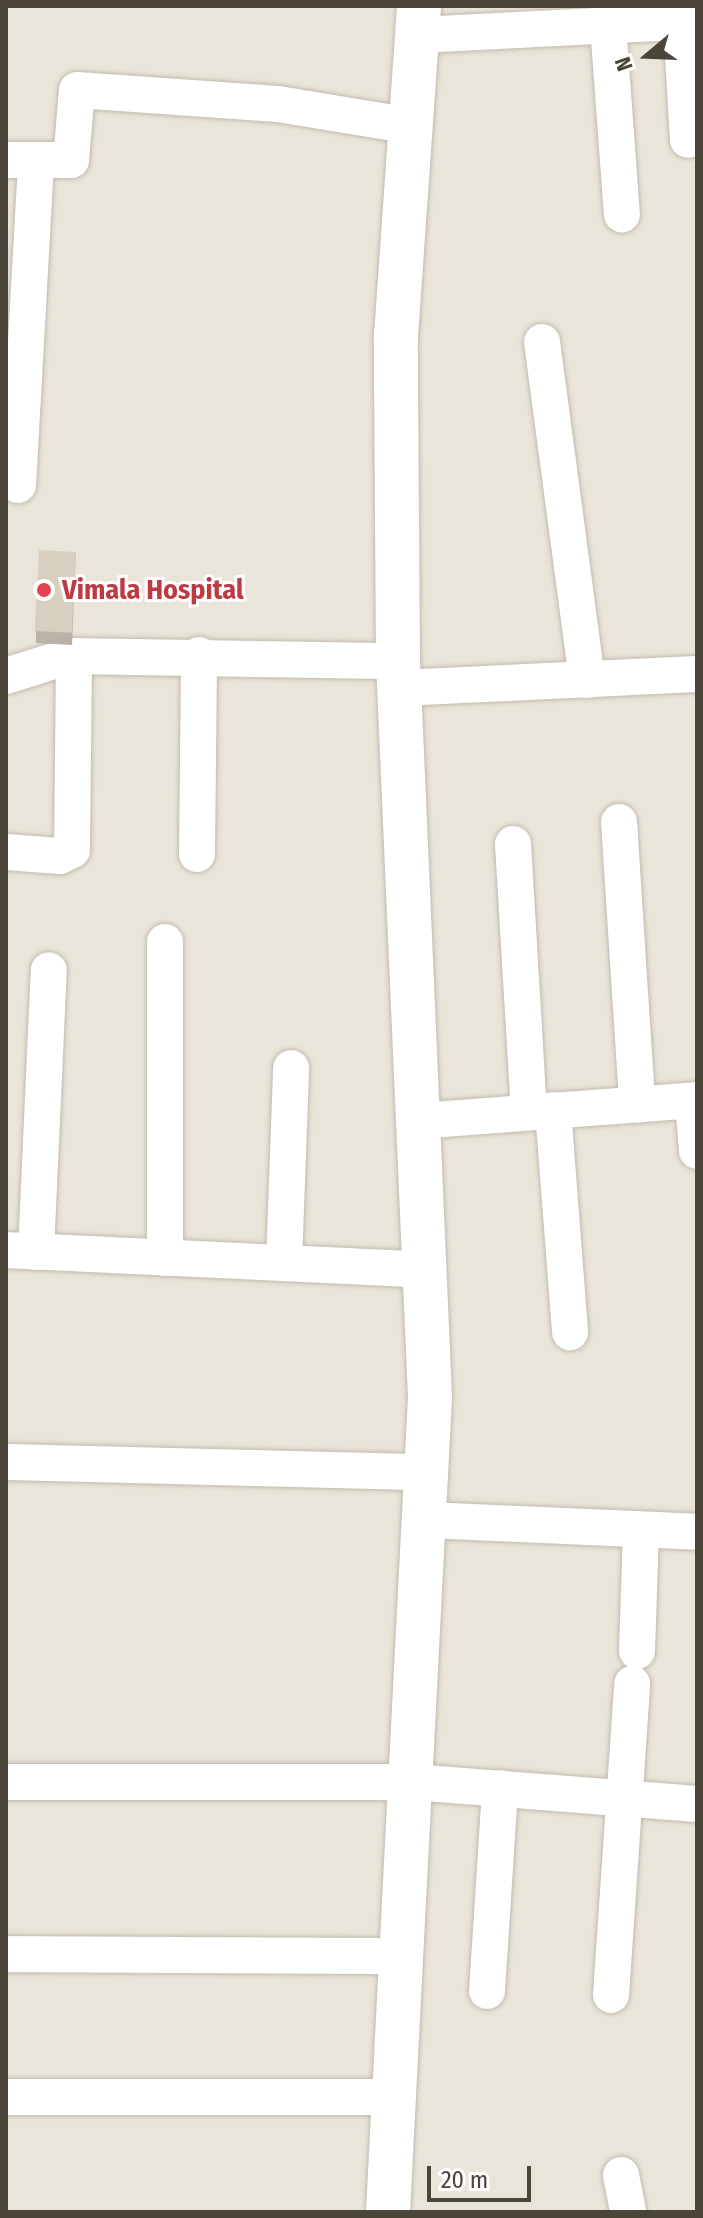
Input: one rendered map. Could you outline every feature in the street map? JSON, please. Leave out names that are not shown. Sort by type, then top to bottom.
[{"type":"street","points":[[388,2212],[428,1472],[425,1270],[399,674],[396,336],[418,21],[608,25],[689,22],[688,140]]},
{"type":"street","points":[[608,25],[622,214]]},
{"type":"street","points":[[18,485],[21,160],[71,160],[77,90],[278,104],[413,126]]},
{"type":"street","points":[[542,342],[587,680]]},
{"type":"street","points":[[197,854],[199,655]]},
{"type":"street","points":[[6,676],[74,656],[199,655],[399,674],[587,680],[697,674]]},
{"type":"street","points":[[6,852],[60,856],[72,850],[74,656]]},
{"type":"street","points":[[619,822],[637,1104]]},
{"type":"street","points":[[513,844],[541,1111],[570,1332]]},
{"type":"street","points":[[165,942],[165,1258]]},
{"type":"street","points":[[49,970],[21,1251],[425,1270]]},
{"type":"street","points":[[284,1263],[291,1068]]},
{"type":"street","points":[[418,1121],[695,1100],[697,1151]]},
{"type":"street","points":[[6,1462],[428,1472]]},
{"type":"street","points":[[427,1520],[697,1532]]},
{"type":"street","points":[[611,1995],[635,1668],[641,1530]]},
{"type":"street","points":[[6,1782],[412,1782],[697,1804]]},
{"type":"street","points":[[487,1991],[500,1788]]},
{"type":"street","points":[[6,1954],[403,1956]]},
{"type":"street","points":[[6,2097],[396,2097]]},
{"type":"street","points":[[621,2175],[628,2212]]},
{"type":"shaded area","points":[[6,6],[697,6],[697,2212],[6,2212]]},
{"type":"building","points":[[39,550],[76,552],[72,633],[35,631]]},
{"type":"place","name":"Vimala Hospital","points":[[44,590]]}]
